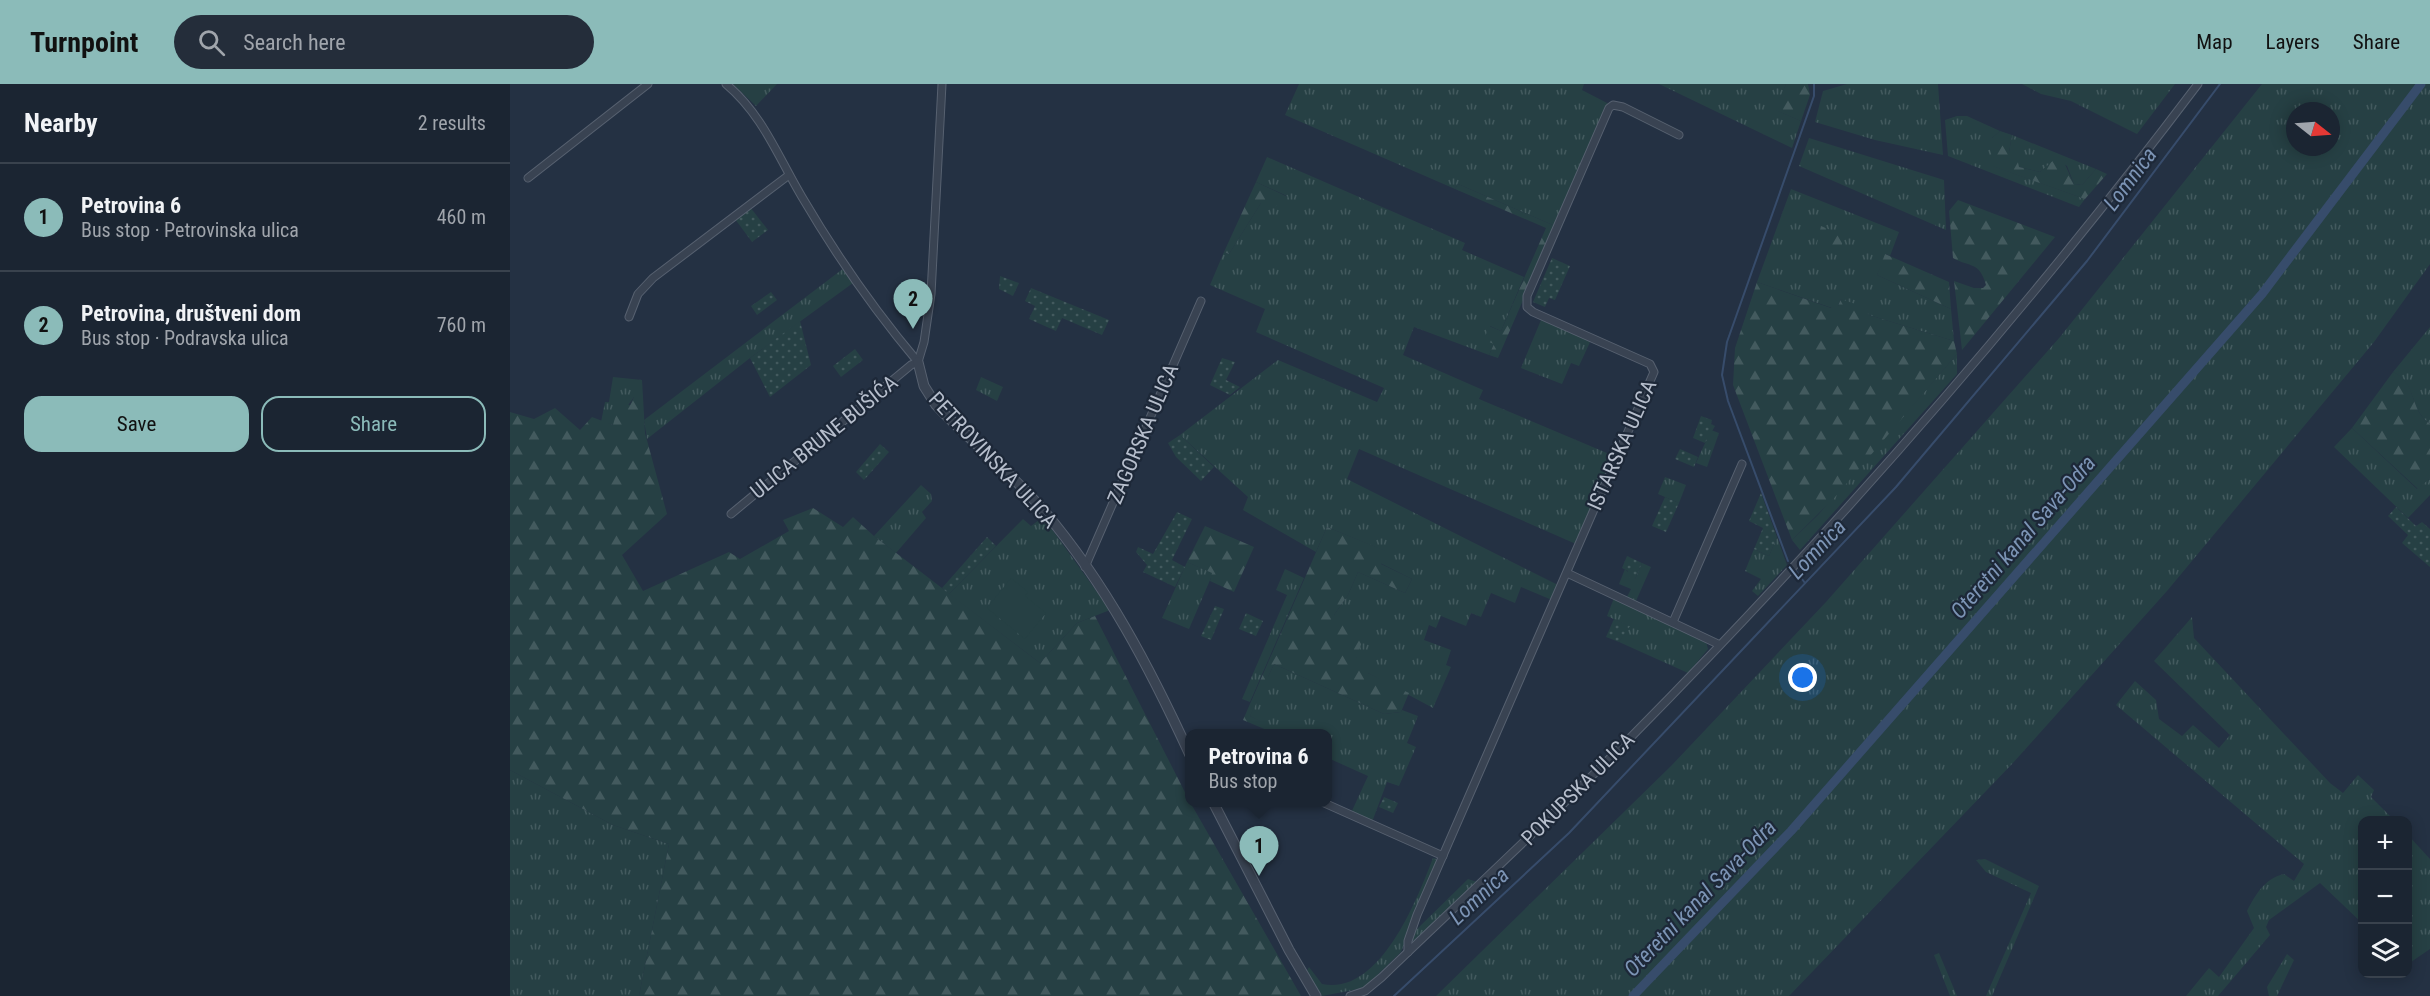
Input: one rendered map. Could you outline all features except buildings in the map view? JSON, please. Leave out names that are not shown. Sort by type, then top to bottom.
[{"type":"street","points":[[528,178],[648,84]]},
{"type":"street","name":"PETROVINSKA ULICA","points":[[726,84],[753,110],[766,129],[789,175],[842,261],[918,362],[924,386],[936,405],[1032,498],[1085,567],[1130,632],[1185,745]]},
{"type":"street","points":[[918,362],[924,342],[931,294],[942,84]]},
{"type":"street","name":"POKUPSKA ULICA","points":[[1350,996],[1365,991],[1408,952],[1616,752],[1798,559],[1875,476],[2063,255],[2198,84]]},
{"type":"street","name":"ISTARSKA ULICA","points":[[1408,952],[1410,933],[1653,378],[1654,367],[1594,338],[1544,318],[1533,312],[1526,302],[1610,108],[1613,105],[1623,107],[1679,135]]},
{"type":"street","points":[[629,317],[638,294],[653,278],[789,175]]},
{"type":"street","name":"ZAGORSKA ULICA","points":[[1085,567],[1201,301]]},
{"type":"street","name":"ULICA BRUNE BUŠIĆA","points":[[731,514],[918,362]]},
{"type":"street","points":[[1673,622],[1742,464]]},
{"type":"street","points":[[1567,573],[1718,644]]},
{"type":"street","points":[[1332,806],[1443,856]]},
{"type":"street","points":[[1216,807],[1289,950],[1316,996]]},
{"type":"green space","points":[[733,84],[777,84],[756,106]]},
{"type":"green space","points":[[1299,84],[1584,84],[1582,90],[1609,104],[1555,226],[1458,184],[1455,189],[1285,115]]},
{"type":"green space","points":[[1659,84],[1786,84],[1776,110],[1801,121],[1792,148]]},
{"type":"green space","points":[[1786,84],[1808,84],[1810,95],[1801,121],[1775,110]]},
{"type":"green space","points":[[1847,84],[1938,84],[1943,155],[1875,140],[1815,122],[1823,91]]},
{"type":"green space","points":[[2022,84],[2175,84],[2137,134],[2071,101],[2041,94]]},
{"type":"green space","points":[[2262,84],[2430,84],[2430,264],[2374,342],[2167,591],[2012,764],[1789,996],[1436,996],[1672,765],[1826,602],[2060,337]]},
{"type":"green space","points":[[1967,116],[2000,131],[1992,138],[1993,166],[2085,199],[2079,207],[1948,156],[1945,120]]},
{"type":"green space","points":[[2000,131],[2012,135],[2009,152],[2017,158],[2019,167],[2040,172],[2056,158],[2063,160],[2074,184],[2082,185],[2096,169],[2107,174],[2085,199],[1992,166],[1992,138]]},
{"type":"green space","points":[[2012,135],[2096,169],[2082,185],[2074,184],[2067,166],[2056,159],[2040,172],[2019,167],[2009,152]]},
{"type":"green space","points":[[1809,138],[1944,180],[1946,230],[1799,166]]},
{"type":"green space","points":[[1267,157],[1465,243],[1462,250],[1524,277],[1501,331],[1490,326],[1494,344],[1489,355],[1414,327],[1403,355],[1483,390],[1479,399],[1614,456],[1576,544],[1359,449],[1347,479],[1558,585],[1552,600],[1521,587],[1515,603],[1491,593],[1481,617],[1471,613],[1466,626],[1441,616],[1436,628],[1429,625],[1424,640],[1451,650],[1446,665],[1451,667],[1433,708],[1368,673],[1356,657],[1334,615],[1348,595],[1358,572],[1405,593],[1412,579],[1380,563],[1385,551],[1327,527],[1316,552],[1243,510],[1248,497],[1180,435],[1278,360],[1377,402],[1384,388],[1256,332],[1265,309],[1210,285],[1224,252],[1229,254],[1261,203],[1287,196],[1256,182]]},
{"type":"green space","points":[[1256,182],[1288,197],[1273,208],[1261,203],[1229,254],[1224,252]]},
{"type":"green space","points":[[1458,184],[1555,226],[1498,358],[1489,355],[1494,344],[1484,340],[1489,326],[1501,331],[1546,228],[1455,189]]},
{"type":"green space","points":[[1791,189],[1899,232],[1890,256],[1886,254],[1877,275],[1951,309],[1954,341],[1869,315],[1841,299],[1838,306],[1832,308],[1757,282]]},
{"type":"green space","points":[[1958,200],[2055,237],[1962,350],[1954,281],[1974,288],[1983,288],[1986,285],[1980,272],[1974,266],[1953,258],[1949,211]]},
{"type":"green space","points":[[750,207],[768,230],[752,242],[735,219]]},
{"type":"green space","points":[[1821,226],[1844,236],[1841,249],[1829,254],[1816,248]]},
{"type":"green space","points":[[1885,254],[1949,282],[1951,309],[1877,275]]},
{"type":"green space","points":[[1552,258],[1570,266],[1555,300],[1549,298],[1545,307],[1533,302]]},
{"type":"green space","points":[[844,268],[853,283],[750,358],[647,439],[644,420]]},
{"type":"green space","points":[[1000,276],[1019,283],[1013,296],[999,289]]},
{"type":"green space","points":[[1757,282],[1831,308],[1833,305],[1838,306],[1841,299],[1864,307],[1869,315],[1954,341],[1957,354],[1835,497],[1792,540],[1733,385],[1735,348]]},
{"type":"green space","points":[[1031,288],[1109,320],[1102,335],[1062,318],[1056,331],[1029,319],[1035,306],[1025,301]]},
{"type":"green space","points":[[771,292],[777,300],[757,315],[751,306]]},
{"type":"green space","points":[[1541,320],[1591,340],[1579,366],[1571,363],[1562,384],[1521,368]]},
{"type":"green space","points":[[800,321],[811,365],[770,397],[750,358]]},
{"type":"green space","points":[[2430,327],[2430,424],[2418,411],[2406,383],[2393,372]]},
{"type":"green space","points":[[855,349],[863,360],[841,377],[833,366]]},
{"type":"green space","points":[[1957,354],[1957,374],[1800,550],[1792,540],[1818,515]]},
{"type":"green space","points":[[1222,358],[1235,362],[1226,380],[1240,387],[1230,395],[1210,385]]},
{"type":"green space","points":[[2393,372],[2407,383],[2418,410],[2430,424],[2430,478],[2418,489],[2352,428]]},
{"type":"green space","points":[[613,377],[642,380],[643,397],[634,397],[614,425],[601,422],[605,402],[609,402]]},
{"type":"green space","points":[[981,377],[1003,387],[997,401],[976,390]]},
{"type":"green space","points":[[634,397],[643,397],[645,433],[667,514],[622,555],[643,591],[729,552],[740,559],[789,531],[783,520],[813,508],[843,527],[853,517],[874,536],[1040,663],[1077,623],[1095,616],[1185,792],[1185,807],[1193,807],[1301,996],[639,996],[669,844],[613,825],[510,770],[510,412],[534,419],[555,408],[580,430],[592,417],[613,425],[619,404],[630,405]]},
{"type":"green space","points":[[1701,416],[1712,420],[1711,424],[1715,426],[1705,443],[1693,438]]},
{"type":"green space","points":[[2352,428],[2417,489],[2430,478],[2430,495],[2408,518],[2334,447]]},
{"type":"green space","points":[[1711,430],[1719,433],[1707,467],[1696,463]]},
{"type":"green space","points":[[1180,435],[1214,467],[1201,481],[1176,457],[1168,443]]},
{"type":"green space","points":[[880,444],[889,452],[864,480],[856,472]]},
{"type":"green space","points":[[1680,449],[1698,457],[1694,467],[1675,459]]},
{"type":"green space","points":[[1665,477],[1686,485],[1679,503],[1658,494]]},
{"type":"green space","points":[[921,485],[931,494],[932,501],[922,512],[926,518],[896,553],[874,536]]},
{"type":"green space","points":[[1761,493],[1777,537],[1769,556],[1754,549],[1763,528],[1749,521]]},
{"type":"green space","points":[[1665,497],[1679,503],[1666,532],[1652,526]]},
{"type":"green space","points":[[2396,507],[2416,526],[2422,522],[2430,529],[2430,567],[2402,543],[2408,535],[2388,516]]},
{"type":"green space","points":[[1177,512],[1192,519],[1172,560],[1185,567],[1175,587],[1143,572],[1147,565],[1136,552],[1138,547],[1153,554]]},
{"type":"green space","points":[[1043,517],[1110,610],[1077,623],[1040,663],[949,594],[1023,519],[1031,526]]},
{"type":"green space","points":[[1205,526],[1254,547],[1234,592],[1210,581],[1212,573],[1187,562]]},
{"type":"green space","points":[[1327,527],[1386,551],[1381,564],[1412,579],[1405,593],[1358,572],[1348,595],[1334,615],[1365,635],[1356,657],[1371,666],[1368,673],[1409,693],[1401,712],[1384,714],[1274,664],[1268,677],[1270,685],[1265,696],[1259,698],[1250,716],[1277,729],[1264,729],[1243,720]]},
{"type":"green space","points":[[987,537],[996,546],[949,594],[942,588]]},
{"type":"green space","points":[[1777,537],[1787,565],[1758,596],[1752,591],[1761,579],[1745,571],[1754,549],[1769,556]]},
{"type":"green space","points":[[1627,556],[1642,563],[1635,579],[1626,576],[1628,571],[1622,568]]},
{"type":"green space","points":[[1187,562],[1213,573],[1189,629],[1162,618]]},
{"type":"green space","points":[[1642,563],[1651,567],[1636,601],[1627,597],[1631,589],[1619,584],[1625,569],[1635,579]]},
{"type":"green space","points":[[1285,569],[1304,578],[1250,702],[1242,699],[1287,595],[1276,590]]},
{"type":"green space","points":[[1011,578],[1028,592],[1025,596],[1046,613],[1025,639],[987,608]]},
{"type":"green space","points":[[1614,598],[1706,642],[1708,649],[1688,673],[1619,642],[1629,626],[1607,616]]},
{"type":"green space","points":[[1215,606],[1224,609],[1211,640],[1201,636]]},
{"type":"green space","points":[[1246,613],[1263,621],[1256,636],[1239,629]]},
{"type":"green space","points":[[2192,617],[2194,638],[2330,783],[2343,793],[2358,775],[2374,790],[2371,797],[2390,816],[2358,816],[2358,919],[2320,883],[2269,920],[2266,927],[2270,935],[2218,996],[2186,996],[2209,968],[2219,977],[2254,928],[2247,911],[2261,888],[2271,879],[2284,874],[2294,881],[2304,864],[2116,705],[2135,681],[2156,700],[2159,719],[2182,736],[2193,725],[2219,748],[2230,735],[2154,661]]},
{"type":"green space","points":[[1614,619],[1630,626],[1619,642],[1606,637]]},
{"type":"green space","points":[[1274,664],[1384,714],[1402,710],[1418,716],[1407,743],[1416,747],[1399,786],[1387,782],[1372,822],[1351,813],[1368,776],[1332,760],[1332,729],[1275,729],[1250,716]]},
{"type":"green space","points":[[510,770],[613,825],[669,844],[639,996],[510,996]]},
{"type":"green space","points":[[1384,797],[1398,803],[1393,813],[1379,807]]},
{"type":"green space","points":[[2412,839],[2430,859],[2430,949],[2412,961]]},
{"type":"green space","points":[[1433,858],[1439,860],[1401,952],[1364,988],[1322,996],[1306,972],[1309,967],[1322,984],[1343,984],[1362,975],[1393,941],[1417,897]]},
{"type":"green space","points":[[1985,859],[2039,886],[1992,996],[1986,996],[2031,893],[1986,872],[1976,860]]},
{"type":"green space","points":[[1468,879],[1477,882],[1415,941],[1412,940],[1413,933]]},
{"type":"green space","points":[[1939,953],[1957,996],[1950,996],[1934,955]]},
{"type":"green space","points":[[2287,954],[2294,960],[2277,996],[2269,996],[2267,987]]},
{"type":"waterway","points":[[1788,561],[1728,401],[1722,375],[1727,342],[1814,96],[1814,84]]},
{"type":"waterway","name":"Lomnica","points":[[1394,996],[1569,833],[1896,487],[2087,261],[2220,84]]},
{"type":"waterway","name":"Oteretni kanal Sava-Odra","points":[[1633,996],[1791,831],[2262,294],[2421,84]]},
{"type":"waterway","points":[[1796,571],[1805,583]]},
{"type":"place","name":"Petrovina, društveni dom","points":[[913,329]]},
{"type":"place","name":"Petrovina 6","points":[[1259,876]]}]
